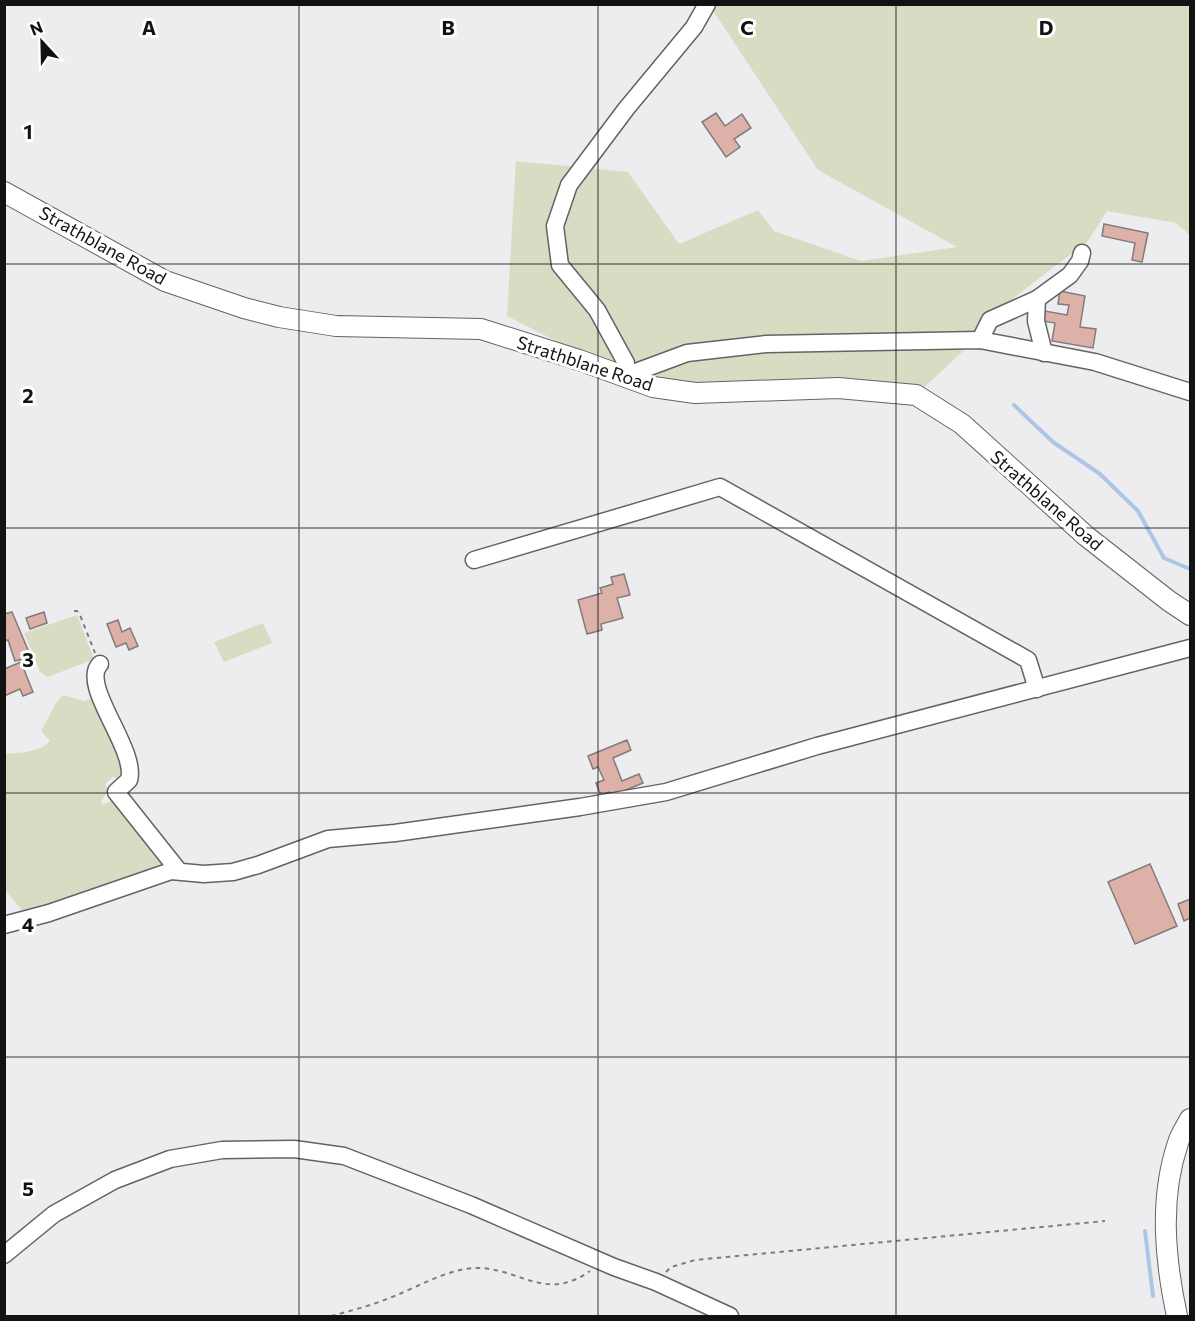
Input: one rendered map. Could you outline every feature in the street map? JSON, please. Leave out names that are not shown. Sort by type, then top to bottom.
[{"type":"main road","name":"Strathblane Road","points":[[4,192],[165,281],[244,308],[279,317],[336,326],[481,329],[579,360],[653,387],[695,393],[838,388],[916,394],[962,424],[1086,536],[1169,601],[1191,615]]},
{"type":"main road","points":[[1177,1317],[1168,1273],[1166,1240],[1168,1188],[1178,1142],[1191,1119]]},
{"type":"street","points":[[707,4],[694,27],[626,109],[569,185],[555,226],[560,265],[597,310],[626,363],[625,376],[687,353],[766,344],[980,340],[1095,362],[1191,393]]},
{"type":"street","points":[[980,340],[990,320],[1037,299],[1071,275],[1082,253]]},
{"type":"street","points":[[1037,299],[1036,321],[1044,353]]},
{"type":"street","points":[[474,560],[720,487],[1028,660],[1037,689]]},
{"type":"street","points":[[4,925],[49,913],[171,871],[204,874],[233,872],[328,839],[395,833],[580,807],[666,792],[817,746],[1191,648]]},
{"type":"street","points":[[100,664],[94,674],[102,702],[129,762],[129,780],[116,792],[178,870]]},
{"type":"street","points":[[4,1255],[54,1214],[115,1180],[170,1159],[222,1150],[294,1149],[344,1156],[471,1205],[656,1282],[730,1317]]},
{"type":"path","points":[[74,611],[80,615],[100,664]]},
{"type":"path","points":[[656,1282],[672,1267],[695,1260],[1105,1221]]},
{"type":"path","points":[[331,1317],[397,1295],[451,1273],[474,1268],[489,1269],[535,1282],[560,1285],[578,1280],[592,1270],[599,1260]]},
{"type":"green space","points":[[697,5],[1190,5],[1190,235],[1176,223],[1107,211],[1088,241],[990,316],[977,338],[916,395],[741,392],[625,376],[507,316],[516,161],[628,172],[679,244],[758,210],[774,231],[861,261],[957,247],[818,170],[714,12]]},
{"type":"green space","points":[[77,615],[94,659],[48,677],[40,672],[24,633]]},
{"type":"green space","points":[[263,623],[272,643],[224,662],[214,642]]},
{"type":"green space","points":[[63,695],[84,701],[92,698],[124,767],[120,783],[117,778],[113,777],[105,784],[108,790],[101,802],[103,805],[114,799],[162,859],[164,866],[26,915],[5,890],[4,753],[29,752],[46,745],[50,741],[41,731],[56,703]]},
{"type":"building","points":[[716,113],[725,126],[742,114],[751,128],[734,139],[740,147],[726,157],[702,122]]},
{"type":"building","points":[[1104,224],[1148,233],[1142,262],[1132,260],[1135,243],[1102,236]]},
{"type":"building","points":[[1060,291],[1085,296],[1080,327],[1096,329],[1093,348],[1052,341],[1055,323],[1043,321],[1045,311],[1067,315],[1069,305],[1058,304]]},
{"type":"building","points":[[624,574],[630,595],[617,598],[623,618],[601,624],[602,630],[587,634],[578,600],[602,593],[600,588],[613,584],[611,577]]},
{"type":"building","points":[[12,612],[31,657],[15,661],[8,640],[4,641],[4,614]]},
{"type":"building","points":[[44,612],[47,623],[30,629],[26,618]]},
{"type":"building","points":[[118,620],[122,632],[130,628],[138,646],[129,650],[126,643],[116,647],[107,624]]},
{"type":"building","points":[[21,662],[33,692],[23,696],[20,689],[4,696],[4,669]]},
{"type":"building","points":[[627,740],[631,750],[613,758],[622,781],[639,774],[643,783],[611,796],[609,792],[601,796],[596,783],[604,780],[598,767],[593,769],[588,756]]},
{"type":"building","points":[[1150,864],[1177,926],[1135,944],[1108,882]]},
{"type":"building","points":[[1190,899],[1190,918],[1184,921],[1178,904]]},
{"type":"waterway","points":[[1014,405],[1053,442],[1100,474],[1138,511],[1164,558],[1190,569]]},
{"type":"waterway","points":[[1145,1231],[1153,1296]]}]
